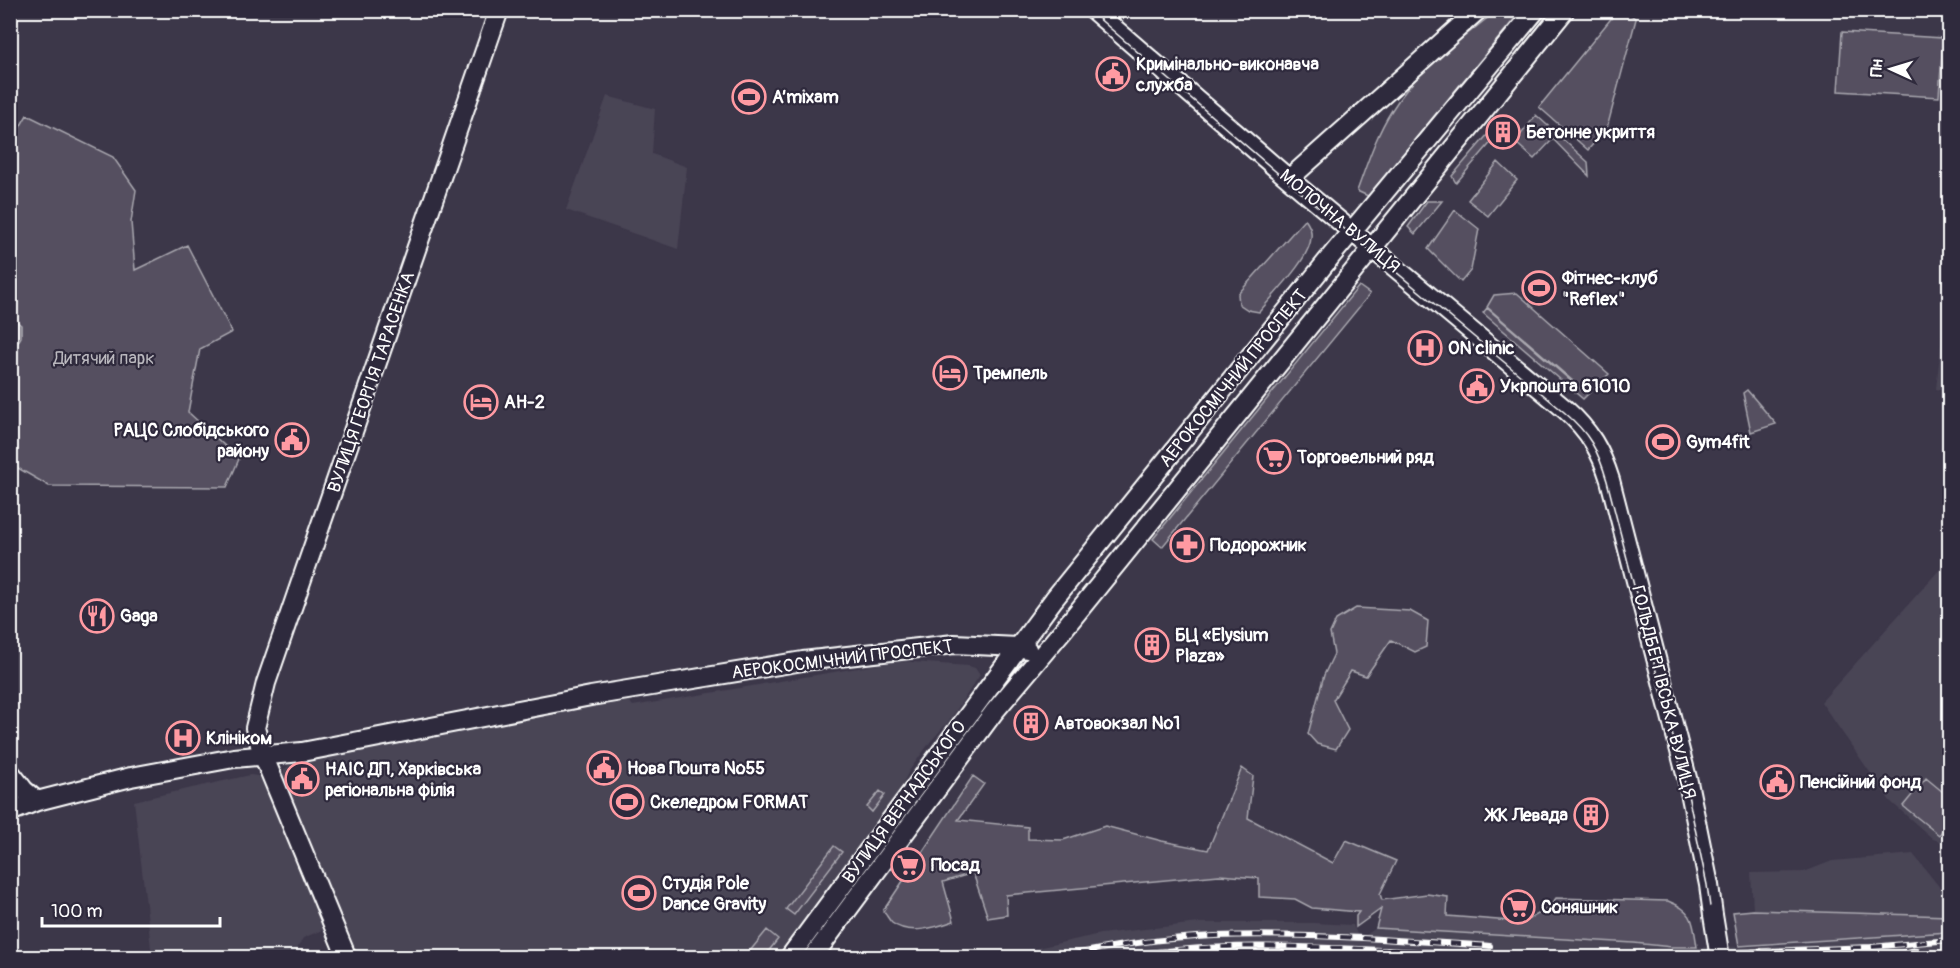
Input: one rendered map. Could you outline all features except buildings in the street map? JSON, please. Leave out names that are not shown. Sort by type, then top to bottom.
[{"type":"main road","name":"ВУЛИЦЯ ГЕОРГІЯ ТАРАСЕНКА","points":[[346,957],[263,755],[255,728],[266,683],[499,10]]},
{"type":"main road","name":"МОЛОЧНА ВУЛИЦЯ","points":[[1093,10],[1289,179],[1548,395],[1588,432]]},
{"type":"main road","points":[[1289,179],[1478,10]]},
{"type":"main road","name":"АЕРОКОСМІЧНИЙ ПРОСПЕКТ","points":[[10,812],[37,801],[131,777],[234,758],[302,752],[591,696],[803,661],[954,644],[1018,647],[1352,231],[1536,10]]},
{"type":"main road","name":"АЕРОКОСМІЧНИЙ ПРОСПЕКТ","points":[[1042,655],[1564,10]]},
{"type":"main road","name":"ГОЛЬДБЕРГІВСЬКА ВУЛИЦЯ","points":[[1588,432],[1600,453],[1610,480],[1683,765],[1705,863],[1720,957]]},
{"type":"main road","points":[[976,645],[1011,635],[1038,621]]},
{"type":"main road","points":[[1018,647],[1042,655]]},
{"type":"main road","name":"ВУЛИЦЯ ВЕРНАДСЬКОГО","points":[[789,957],[925,776],[1018,647]]},
{"type":"main road","name":"ВУЛИЦЯ ВЕРНАДСЬКОГО","points":[[812,957],[994,712],[1042,655]]},
{"type":"main road","points":[[10,772],[24,790],[37,801]]},
{"type":"shaded area","points":[[607,96],[655,109],[652,154],[687,167],[678,249],[566,210]]},
{"type":"shaded area","points":[[1949,273],[1950,391],[1936,389]]},
{"type":"shaded area","points":[[11,319],[21,325],[21,337],[15,347],[11,347]]},
{"type":"shaded area","points":[[1949,559],[1949,845],[1933,839],[1890,801],[1821,702]]},
{"type":"shaded area","points":[[899,661],[969,666],[975,668],[980,675],[949,721],[909,771],[897,795],[778,957],[356,957],[283,779],[284,770],[292,763],[345,752],[627,699],[633,706]]},
{"type":"shaded area","points":[[250,775],[258,776],[262,780],[325,929],[303,938],[298,947],[298,957],[152,957],[134,801]]},
{"type":"shaded area","points":[[1913,854],[1949,899],[1949,916],[1753,910],[1751,873],[1804,872],[1832,861]]},
{"type":"shaded area","points":[[1199,923],[1315,923],[1353,925],[1357,934],[1366,935],[1376,928],[1672,947],[1748,947],[1950,932],[1950,957],[992,958],[1100,934]]},
{"type":"green space","points":[[1618,10],[1626,11],[1636,19],[1607,128],[1588,150],[1539,107]]},
{"type":"green space","points":[[1496,11],[1521,11],[1368,196],[1357,191],[1381,129],[1402,95],[1440,56]]},
{"type":"green space","points":[[1842,32],[1943,38],[1939,97],[1838,91]]},
{"type":"green space","name":"Дитячий парк","points":[[27,115],[113,157],[136,190],[131,222],[135,270],[187,245],[232,332],[200,349],[188,412],[239,459],[227,487],[49,486],[11,464],[10,144]]},
{"type":"green space","points":[[1536,115],[1588,162],[1589,176],[1553,139],[1534,159],[1515,142]]},
{"type":"green space","points":[[1489,133],[1494,139],[1456,183],[1452,176]]},
{"type":"green space","points":[[1498,162],[1517,180],[1488,216],[1468,200]]},
{"type":"green space","points":[[1427,201],[1442,201],[1415,234],[1408,227]]},
{"type":"green space","points":[[1455,210],[1479,229],[1471,270],[1461,282],[1428,249]]},
{"type":"green space","points":[[1305,219],[1311,232],[1309,246],[1290,276],[1259,312],[1248,310],[1239,304],[1238,294]]},
{"type":"green space","points":[[1359,286],[1370,294],[1162,547],[1153,539]]},
{"type":"green space","points":[[1517,293],[1609,374],[1588,394],[1487,307],[1494,295]]},
{"type":"green space","points":[[1487,308],[1587,395],[1583,399],[1483,313]]},
{"type":"green space","points":[[1747,390],[1776,424],[1751,432],[1743,393]]},
{"type":"green space","points":[[1356,608],[1410,611],[1428,621],[1426,647],[1415,652],[1391,640],[1366,676],[1351,671],[1333,700],[1348,730],[1336,749],[1317,744],[1308,734],[1324,675],[1334,654],[1330,633],[1336,620]]},
{"type":"green space","points":[[1242,768],[1253,776],[1248,818],[1333,863],[1346,840],[1396,861],[1380,894],[1382,900],[1427,894],[1448,897],[1447,916],[1524,922],[1549,908],[1556,898],[1668,901],[1688,913],[1697,947],[1376,928],[1381,909],[1356,927],[1356,916],[1359,912],[1312,908],[1295,899],[1259,897],[1259,878],[1219,875],[1006,895],[1007,915],[988,918],[973,873],[943,882],[954,921],[923,929],[906,929],[892,923],[883,911],[973,776],[984,784],[958,820],[1028,827],[1028,839],[1063,840],[1105,826],[1208,850]]},
{"type":"green space","points":[[1926,778],[1949,797],[1949,822],[1939,835],[1903,806]]},
{"type":"green space","points":[[880,791],[885,795],[872,812],[867,807]]},
{"type":"green space","points":[[834,846],[842,852],[794,915],[786,909]]},
{"type":"green space","points":[[1753,910],[1949,916],[1949,932],[1739,946],[1733,912]]},
{"type":"green space","points":[[767,930],[778,939],[764,957],[745,957]]},
{"type":"tram line","points":[[1089,10],[1281,176],[1564,412],[1580,427],[1592,443],[1607,481],[1688,795],[1707,885],[1717,958]]},
{"type":"railway","points":[[1056,958],[1135,943],[1249,935],[1387,939],[1490,946]]},
{"type":"railway","points":[[1740,952],[1871,947],[1950,940]]},
{"type":"railway","points":[[1112,958],[1151,952],[1268,946],[1527,955],[1698,954]]},
{"type":"railway","points":[[1875,958],[1917,950]]},
{"type":"place","name":"Кримінально-виконавча служба","points":[[1113,74]]},
{"type":"place","name":"A’mixam","points":[[749,97]]},
{"type":"place","name":"Бетонне укриття","points":[[1503,132]]},
{"type":"place","name":"Фітнес-клуб \"Reflex\"","points":[[1539,288]]},
{"type":"place","name":"ON clinic","points":[[1425,348]]},
{"type":"place","name":"Тремпель","points":[[950,373]]},
{"type":"place","name":"Укрпошта 61010","points":[[1477,386]]},
{"type":"place","name":"АН-2","points":[[481,402]]},
{"type":"place","name":"РАЦС Слобідського району","points":[[292,440]]},
{"type":"place","name":"Gym4fit","points":[[1663,442]]},
{"type":"place","name":"Торговельний ряд","points":[[1274,457]]},
{"type":"place","name":"Подорожник","points":[[1187,545]]},
{"type":"place","name":"Gaga","points":[[97,616]]},
{"type":"place","name":"БЦ «Elysium Plaza»","points":[[1152,645]]},
{"type":"place","name":"Автовокзал №1","points":[[1031,723]]},
{"type":"place","name":"Клініком","points":[[183,738]]},
{"type":"place","name":"Нова Пошта №55","points":[[604,768]]},
{"type":"place","name":"НАІС ДП, Харківська регіональна філія","points":[[302,779]]},
{"type":"place","name":"Пенсійний фонд","points":[[1777,782]]},
{"type":"place","name":"Скеледром FORMAT","points":[[627,802]]},
{"type":"place","name":"ЖК Левада","points":[[1591,815]]},
{"type":"place","name":"Посад","points":[[908,865]]},
{"type":"place","name":"Студія Pole Dance Gravity","points":[[639,893]]},
{"type":"place","name":"Соняшник","points":[[1518,907]]}]
